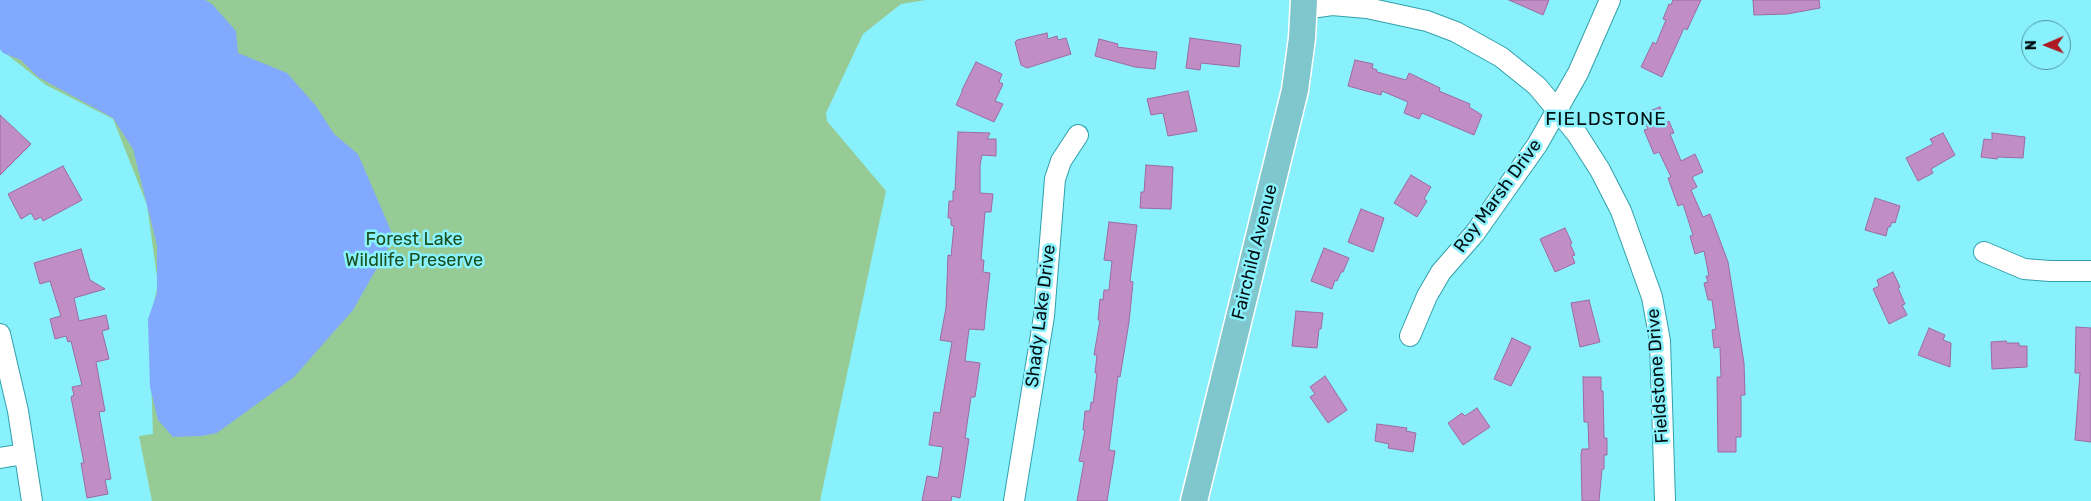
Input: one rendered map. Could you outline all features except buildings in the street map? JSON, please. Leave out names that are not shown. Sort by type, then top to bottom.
[{"type":"main road","name":"Fairchild Avenue","points":[[1194,501],[1295,90],[1304,4]]},
{"type":"street","name":"Roy Marsh Drive","points":[[1410,336],[1427,296],[1441,272],[1475,233],[1537,145],[1578,72],[1610,0]]},
{"type":"street","name":"Fieldstone Drive","points":[[1304,4],[1367,8],[1427,21],[1456,32],[1501,57],[1537,86],[1577,134],[1600,170],[1621,211],[1652,297],[1660,341],[1665,501]]},
{"type":"street","name":"Shady Lake Drive","points":[[1014,501],[1044,316],[1055,179],[1061,161],[1078,135]]},
{"type":"street","points":[[1984,252],[2024,269],[2091,271]]},
{"type":"street","points":[[0,334],[18,411],[32,501]]},
{"type":"street","points":[[0,458],[24,454]]},
{"type":"green space","name":"Forest Lake Wildlife Preserve","points":[[0,0],[926,0],[901,4],[863,34],[826,113],[827,121],[886,191],[820,501],[152,501],[139,436],[153,434],[149,324],[158,284],[147,205],[113,119],[46,85],[0,49]]},
{"type":"water","points":[[0,0],[205,0],[212,4],[236,31],[238,53],[287,73],[316,106],[334,134],[358,154],[394,238],[353,310],[294,377],[217,433],[201,436],[173,437],[158,420],[150,387],[148,319],[157,293],[157,245],[133,149],[113,118],[38,77],[21,60],[3,53],[0,49]]},
{"type":"district","name":"FIELDSTONE","points":[[1606,120]]}]
